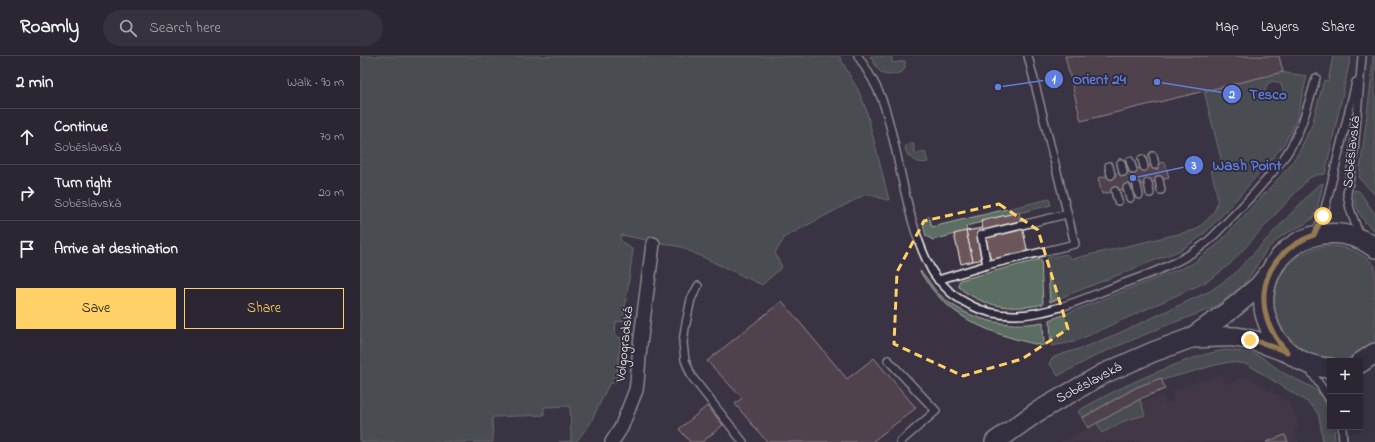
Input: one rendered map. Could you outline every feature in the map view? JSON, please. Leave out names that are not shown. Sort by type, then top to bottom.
[{"type":"main road","name":"Soběslavská","points":[[995,442],[1037,412],[1103,374],[1191,338],[1229,311],[1258,286],[1288,249],[1303,239],[1314,235],[1338,233],[1350,235],[1368,244]]},
{"type":"main road","name":"Soběslavská","points":[[1270,272],[1264,294],[1266,316],[1270,330],[1278,342],[1296,359],[1306,364],[1327,368]]},
{"type":"main road","name":"Soběslavská","points":[[1191,338],[1233,337],[1263,343],[1287,352]]},
{"type":"street","name":"Volgogradská","points":[[612,442],[621,428],[636,390],[653,244]]},
{"type":"lane","points":[[858,56],[877,86],[884,106],[893,137],[910,211],[920,244],[932,272],[951,293],[975,307],[988,312],[1002,314],[1032,314],[1058,309],[1134,280],[1186,256],[1202,246],[1216,234],[1250,199],[1281,162],[1300,129],[1316,78]]},
{"type":"lane","points":[[938,280],[987,265],[1075,244],[1028,56]]},
{"type":"lane","name":"Soběslavská","points":[[1314,235],[1323,216],[1362,59]]},
{"type":"lane","name":"Soběslavská","points":[[1362,59],[1354,151],[1347,194],[1350,209],[1368,244]]},
{"type":"lane","points":[[1153,156],[1155,164]]},
{"type":"lane","points":[[1142,159],[1144,167]]},
{"type":"lane","points":[[1130,161],[1133,170]]},
{"type":"lane","points":[[1121,163],[1123,172]]},
{"type":"lane","points":[[1109,166],[1111,175]]},
{"type":"lane","points":[[1159,180],[1161,190]]},
{"type":"lane","points":[[1148,183],[1150,193]]},
{"type":"lane","points":[[1137,186],[1139,195]]},
{"type":"lane","points":[[1127,188],[1130,198]]},
{"type":"lane","points":[[1115,191],[1118,201]]},
{"type":"lane","points":[[987,265],[981,236],[1067,214]]},
{"type":"lane","points":[[698,286],[691,299],[685,328],[683,343],[685,360],[692,377],[743,442]]},
{"type":"lane","points":[[888,360],[936,411],[900,442]]},
{"type":"lane","points":[[1306,364],[1327,396]]},
{"type":"lane","points":[[1342,430],[1343,442]]},
{"type":"highlighted area","points":[[999,204],[1038,230],[1068,329],[1022,359],[963,376],[894,344],[897,272],[924,221]]},
{"type":"shaded area","points":[[1222,374],[1226,384],[1247,376],[1291,404],[1300,429],[1294,431],[1298,442],[1060,442],[1141,402],[1163,395],[1166,404],[1174,401],[1171,391]]},
{"type":"green space","points":[[360,56],[839,56],[859,92],[866,109],[889,200],[866,194],[785,237],[775,253],[782,267],[762,285],[681,247],[621,235],[620,240],[633,250],[623,321],[616,322],[615,335],[621,338],[616,382],[609,384],[590,424],[576,442],[559,442],[571,441],[570,406],[544,407],[544,415],[494,417],[492,418],[493,442],[360,442]]},
{"type":"green space","points":[[870,56],[891,56],[893,63],[905,61],[905,68],[902,72],[895,74],[890,75],[882,73],[876,67]]},
{"type":"green space","points":[[1333,56],[1351,56],[1325,174],[1316,175],[1309,178],[1230,264],[1206,282],[1074,342],[1051,346],[1050,320],[1192,264],[1219,243],[1289,167],[1299,152],[1312,125],[1324,80],[1328,81]]},
{"type":"green space","points":[[1373,56],[1375,56],[1375,195],[1359,179]]},
{"type":"green space","points":[[1280,72],[1307,76],[1297,118],[1282,147],[1203,235],[1181,250],[1050,302],[1047,258],[1066,254],[1072,259],[1195,230],[1211,216],[1217,204],[1217,197],[1211,170],[1223,167],[1204,91]],"holes":[[[1273,81],[1281,84],[1283,90],[1281,96],[1276,99],[1268,97],[1265,92],[1267,84]]]},
{"type":"green space","points":[[910,142],[913,143],[915,153],[925,151],[928,162],[924,163],[913,160],[907,154],[905,147]]},
{"type":"green space","points":[[1323,183],[1317,211],[1312,219],[1283,235],[1269,247],[1241,288],[1227,299],[1213,308],[1165,326],[1099,354],[1058,376],[1051,365],[1049,365],[1050,361],[1054,357],[1090,345],[1119,333],[1210,291],[1233,275],[1317,186]]},
{"type":"green space","points":[[1354,190],[1359,191],[1375,214],[1375,231],[1366,223],[1359,213],[1355,202]]},
{"type":"green space","points":[[1049,199],[1051,205],[966,226],[967,231],[933,240],[926,236],[924,230],[924,220],[929,216],[932,227]]},
{"type":"green space","points":[[1328,246],[1341,247],[1360,254],[1375,266],[1375,342],[1352,357],[1327,358],[1327,361],[1311,356],[1297,349],[1279,328],[1275,313],[1274,299],[1276,286],[1282,274],[1290,264],[1301,255],[1313,249]]},
{"type":"green space","points":[[1041,259],[1043,304],[1024,307],[1005,307],[987,303],[965,292],[958,285],[960,280]]},
{"type":"green space","points":[[920,271],[925,275],[936,291],[950,303],[974,316],[1001,323],[1029,324],[1043,322],[1044,346],[997,333],[969,320],[943,301],[932,289]]},
{"type":"green space","points":[[1226,350],[1252,353],[1263,358],[1285,374],[1312,387],[1318,392],[1327,406],[1327,430],[1334,430],[1335,442],[1323,442],[1318,414],[1313,407],[1247,364],[1230,362],[1137,387],[1082,418],[1078,411],[1133,382],[1182,362]]},
{"type":"green space","points":[[1140,399],[1145,415],[1124,421],[1102,433],[1097,423]]},
{"type":"building","points":[[1065,56],[1279,56],[1283,72],[1081,121]]},
{"type":"building","points":[[1165,162],[1169,178],[1102,194],[1098,178]]},
{"type":"building","points":[[1019,212],[1028,254],[991,262],[990,258],[973,261],[966,231],[983,228],[981,221]]},
{"type":"building","points":[[966,231],[973,261],[961,264],[954,234]]},
{"type":"building","points":[[782,301],[847,379],[874,358],[916,408],[872,442],[767,442],[735,404],[742,398],[707,361]]},
{"type":"building","points":[[1161,378],[1165,389],[1142,398],[1088,428],[1082,418],[1137,387]]},
{"type":"building","points":[[707,406],[723,425],[702,442],[690,442],[679,429]]},
{"type":"building","points":[[1285,435],[1288,442],[1266,442]]},
{"type":"place","name":"Tesco","points":[[1157,82]]},
{"type":"place","name":"Orient 24","points":[[998,87]]},
{"type":"place","name":"Wash Point","points":[[1133,178]]},
{"type":"route","points":[[1250,340],[1287,352],[1270,330],[1264,305],[1266,283],[1276,262],[1293,245],[1314,235],[1323,216]]}]
